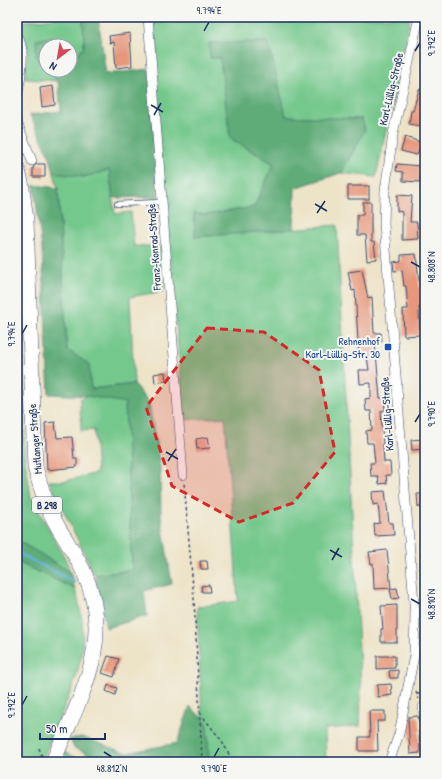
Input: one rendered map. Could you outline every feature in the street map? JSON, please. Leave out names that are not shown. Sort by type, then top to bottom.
[{"type":"main road","name":"Mutlanger Straße","points":[[17,168],[21,182],[26,220],[22,265],[35,467],[44,498],[86,577],[93,601],[97,628],[95,654],[90,675],[53,762]]},
{"type":"street","name":"Franz-Konrad-Straße","points":[[148,17],[183,475]]},
{"type":"street","name":"Karl-Lüllig-Straße","points":[[389,762],[399,734],[414,655],[415,616],[384,224],[385,190],[393,134],[419,17]]},
{"type":"street","points":[[17,37],[22,45],[21,68],[17,97]]},
{"type":"street","points":[[17,122],[32,161]]},
{"type":"street","points":[[424,707],[425,725]]},
{"type":"lane","points":[[117,204],[162,202]]},
{"type":"path","points":[[163,762],[202,759],[194,599],[183,475]]},
{"type":"path","points":[[416,688],[417,694],[424,707]]},
{"type":"path","points":[[417,694],[425,694]]},
{"type":"path","points":[[200,713],[222,741],[233,762]]},
{"type":"path","points":[[40,748],[46,762]]},
{"type":"highlighted area","points":[[207,328],[264,332],[319,370],[335,452],[293,503],[239,522],[172,486],[146,407]]},
{"type":"green space","points":[[65,17],[83,17],[84,48],[78,53],[78,38],[38,38],[38,55],[36,58],[38,60],[38,78],[55,78],[58,81],[25,79],[28,47],[18,22]]},
{"type":"green space","points":[[83,17],[98,17],[106,74],[149,69],[158,197],[113,198],[109,170],[84,177],[54,173],[50,157],[30,115],[61,111],[58,81],[55,78],[78,78],[78,53],[84,48]]},
{"type":"green space","points":[[150,17],[397,17],[410,19],[376,177],[341,173],[365,130],[362,119],[285,116],[268,42],[210,43],[220,58],[230,138],[274,164],[254,207],[206,215],[194,213],[195,237],[337,225],[361,688],[360,726],[325,729],[326,762],[209,762],[207,723],[202,718],[197,607],[238,601],[225,417],[185,420],[168,239]]},
{"type":"green space","points":[[36,40],[38,40],[38,60],[36,58]]},
{"type":"green space","points":[[268,42],[286,116],[362,119],[365,130],[341,173],[295,188],[294,229],[195,237],[194,213],[206,215],[254,207],[274,164],[230,138],[220,58],[210,58],[209,43]]},
{"type":"green space","points":[[109,170],[115,214],[131,212],[134,246],[160,246],[164,291],[130,297],[134,384],[91,389],[88,364],[67,350],[58,188],[54,173],[84,177]]},
{"type":"green space","points":[[34,185],[58,188],[67,350],[89,364],[91,389],[134,384],[149,403],[160,465],[161,516],[172,584],[144,591],[147,616],[106,628],[95,575],[132,570],[125,403],[87,396],[49,394],[42,249]]},
{"type":"green space","points":[[17,282],[25,460],[31,497],[66,560],[70,572],[17,540]]},
{"type":"green space","points":[[87,396],[125,402],[132,570],[95,575],[49,481],[65,481],[97,473],[94,430],[81,431],[80,399]]},
{"type":"green space","points":[[17,540],[70,572],[75,589],[17,562]]},
{"type":"green space","points":[[17,562],[75,589],[81,615],[83,638],[75,678],[42,762],[17,762]]},
{"type":"green space","points":[[190,706],[207,723],[209,762],[107,762],[74,748],[70,739],[82,737],[126,753],[177,743]]},
{"type":"green space","points":[[64,752],[85,762],[61,762]]},
{"type":"building","points":[[130,33],[132,66],[116,68],[114,42],[110,43],[109,36]]},
{"type":"building","points":[[53,86],[55,105],[42,107],[40,88]]},
{"type":"building","points":[[419,89],[425,91],[425,127],[409,124],[411,111],[413,111]]},
{"type":"building","points":[[405,137],[421,142],[417,155],[401,151]]},
{"type":"building","points":[[37,164],[45,164],[45,177],[33,177],[33,167]]},
{"type":"building","points":[[397,164],[421,166],[420,182],[403,181],[403,172],[396,171]]},
{"type":"building","points":[[348,186],[369,186],[369,199],[348,199]]},
{"type":"building","points":[[397,195],[412,196],[410,222],[417,222],[418,239],[402,240],[402,212],[397,211]]},
{"type":"building","points":[[363,202],[371,202],[371,242],[374,242],[376,259],[367,260],[365,235],[357,235],[357,215],[363,215]]},
{"type":"building","points":[[416,254],[422,307],[419,307],[420,335],[404,336],[403,309],[408,309],[406,286],[404,286],[402,270],[394,271],[393,262],[401,261],[401,255]]},
{"type":"building","points":[[362,270],[368,298],[372,297],[374,333],[381,333],[382,341],[375,342],[380,398],[384,398],[385,410],[381,411],[384,462],[390,462],[391,475],[386,475],[387,483],[379,484],[378,476],[371,476],[370,463],[375,463],[373,443],[367,443],[366,431],[372,430],[371,411],[366,411],[365,399],[371,398],[371,383],[360,384],[359,370],[369,370],[367,356],[359,357],[355,290],[352,291],[348,272]]},
{"type":"building","points":[[165,372],[166,381],[155,383],[154,374]]},
{"type":"building","points":[[55,422],[57,438],[72,437],[74,459],[77,459],[77,467],[47,470],[45,423]]},
{"type":"building","points":[[208,437],[210,448],[197,449],[196,439]]},
{"type":"building","points":[[425,439],[425,449],[412,450],[411,440]]},
{"type":"building","points":[[385,491],[389,523],[393,523],[394,535],[375,536],[374,524],[380,523],[378,504],[373,505],[372,492]]},
{"type":"building","points":[[417,494],[425,494],[425,507],[418,507]]},
{"type":"building","points":[[387,550],[391,588],[374,589],[373,563],[371,564],[369,552]]},
{"type":"building","points":[[200,561],[207,561],[208,569],[201,569]]},
{"type":"building","points":[[209,585],[210,592],[202,592],[201,586]]},
{"type":"building","points":[[397,588],[399,598],[392,599],[390,589]]},
{"type":"building","points":[[397,605],[397,642],[381,642],[381,629],[383,629],[381,606]]},
{"type":"building","points":[[108,656],[119,659],[114,677],[102,673]]},
{"type":"building","points":[[377,656],[395,656],[395,668],[377,669]]},
{"type":"building","points":[[398,670],[398,678],[390,678],[389,671]]},
{"type":"building","points":[[391,684],[392,695],[378,697],[377,685]]},
{"type":"building","points":[[108,685],[117,688],[115,695],[106,691]]},
{"type":"building","points":[[369,711],[385,711],[385,721],[377,721],[378,751],[359,751],[359,737],[370,737]]},
{"type":"building","points":[[418,716],[421,731],[419,731],[420,753],[410,754],[408,717]]},
{"type":"waterway","points":[[17,553],[75,582]]},
{"type":"place","name":"Rehnenhof Karl-Lüllig-Str. 30","points":[[388,347]]}]
